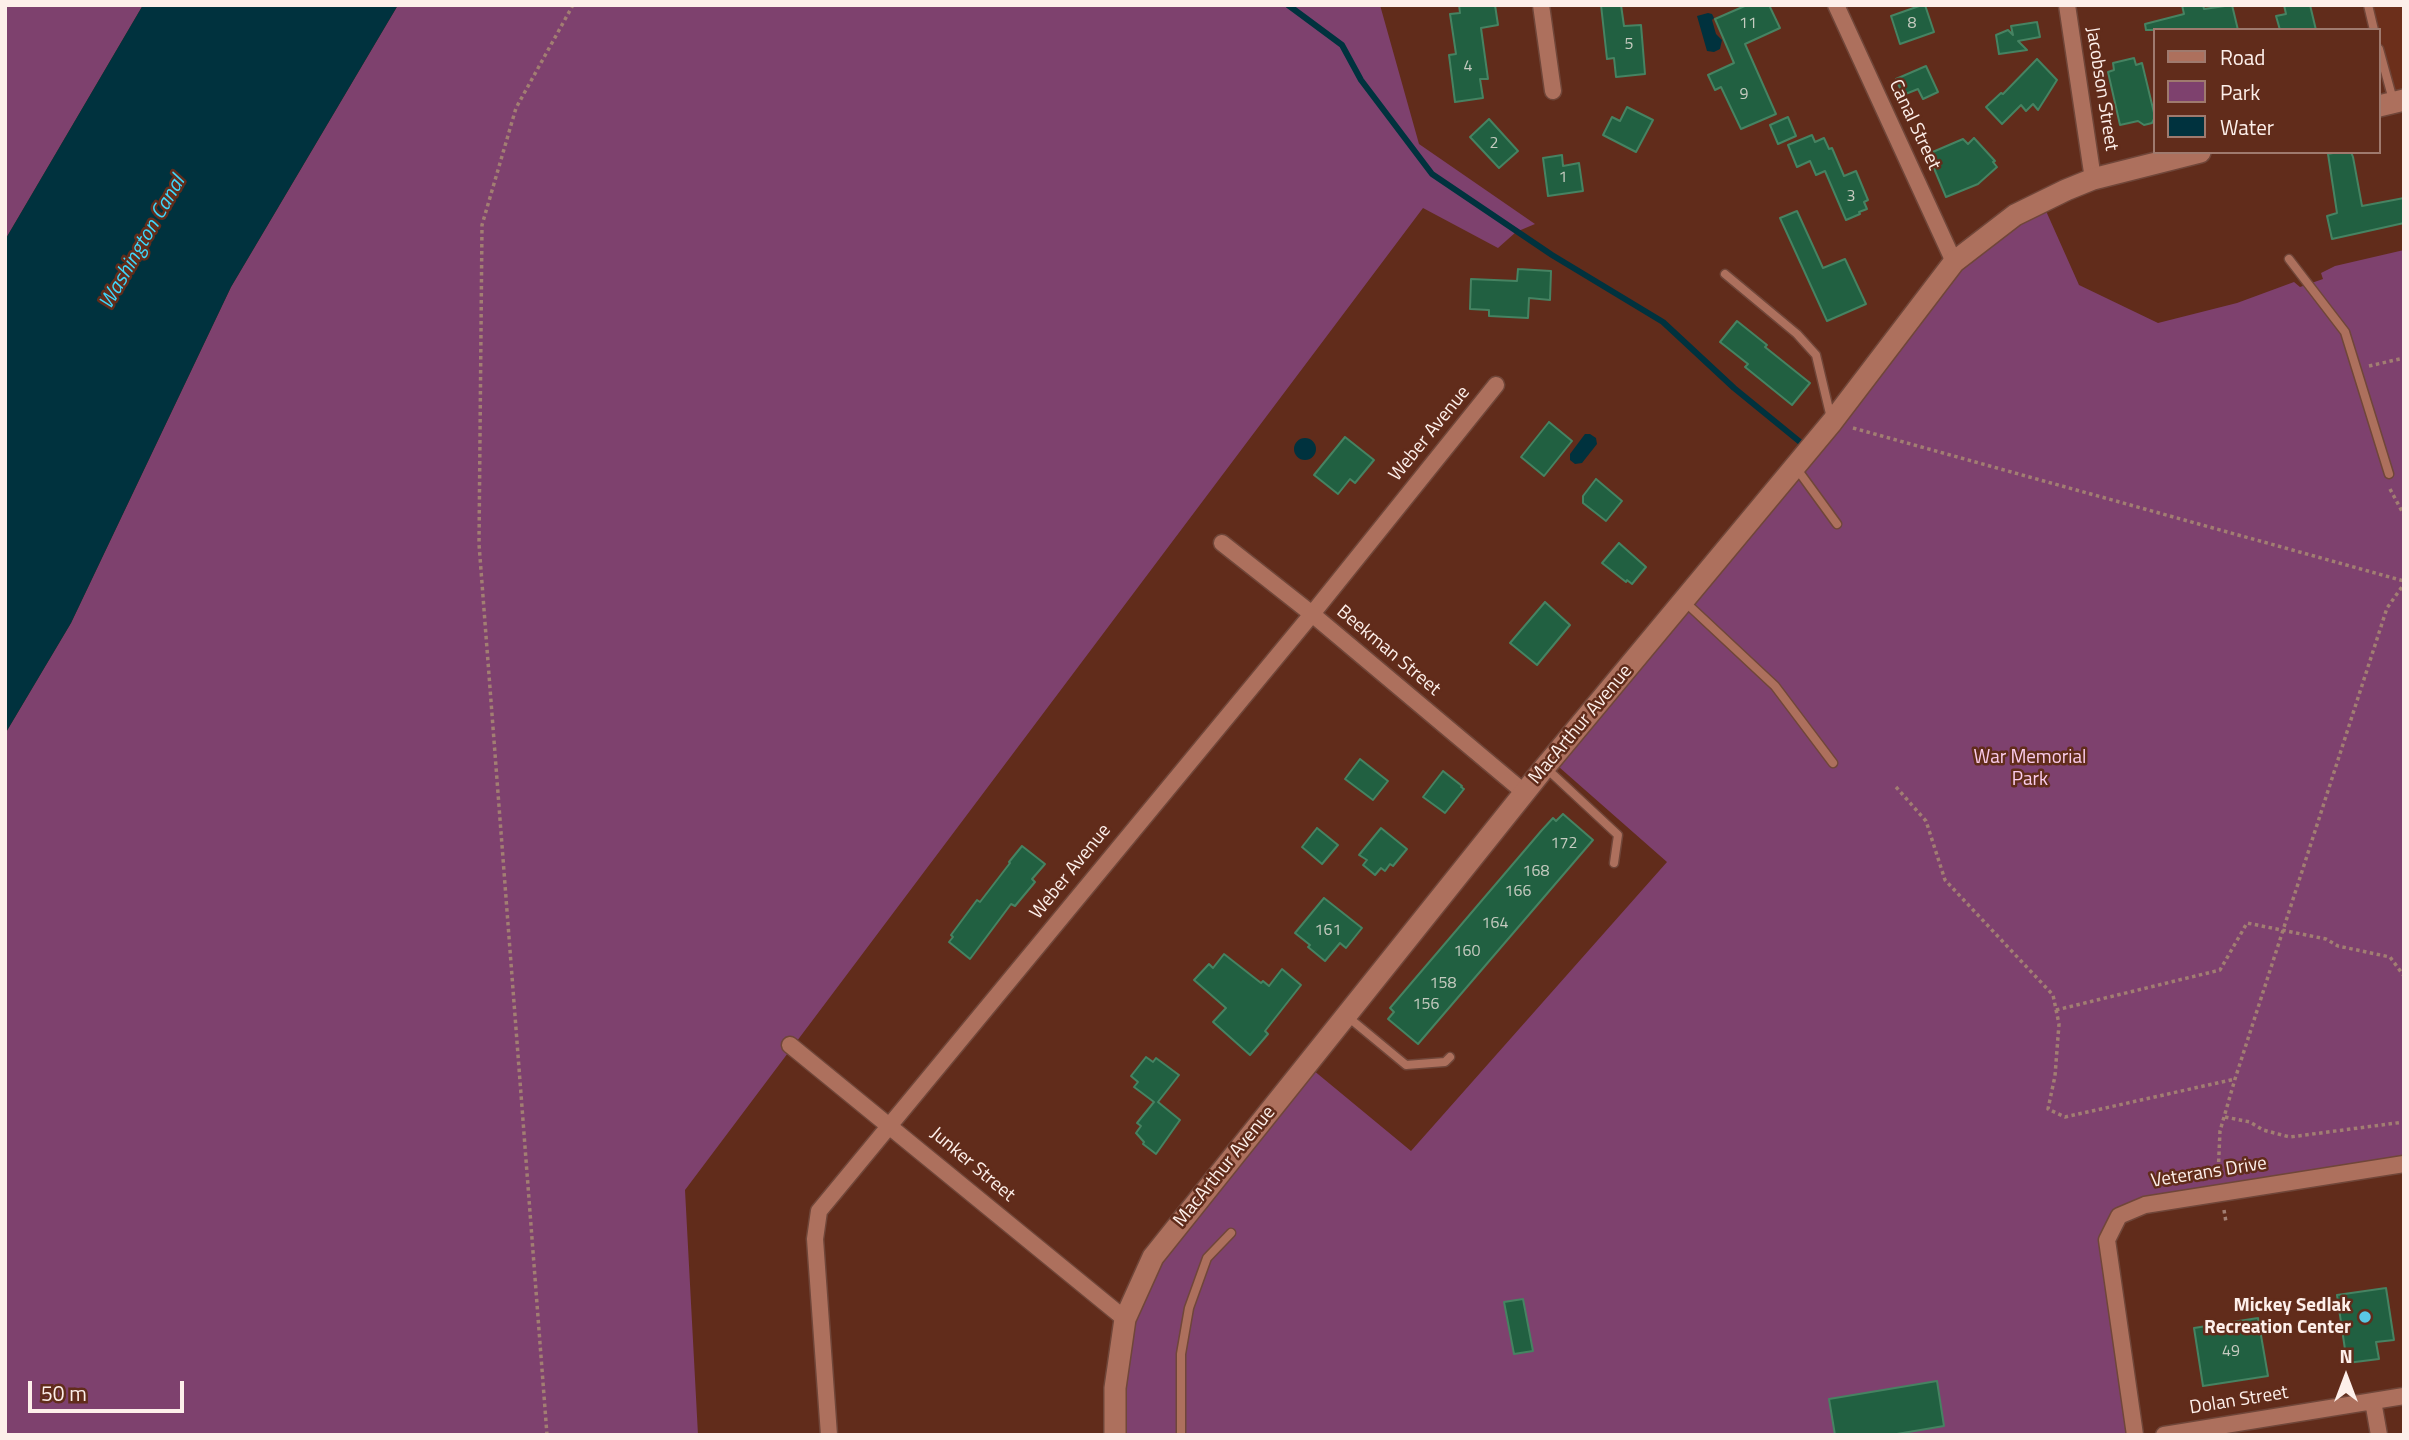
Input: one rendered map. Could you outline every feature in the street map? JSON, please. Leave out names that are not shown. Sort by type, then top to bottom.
[{"type":"street","points":[[1541,5],[1553,92]]},
{"type":"street","name":"Canal Street","points":[[1836,5],[1954,262]]},
{"type":"street","name":"Jacobson Street","points":[[2067,5],[2093,179]]},
{"type":"street","name":"MacArthur Avenue","points":[[1115,1435],[1115,1388],[1125,1319],[1153,1257],[1545,767],[1832,422],[1954,262],[2015,215],[2093,179],[2192,154]]},
{"type":"street","name":"Weber Avenue","points":[[829,1435],[815,1240],[819,1211],[1312,614],[1496,385]]},
{"type":"street","name":"Beekman Street","points":[[1222,543],[1312,614],[1525,793]]},
{"type":"street","name":"Junker Street","points":[[790,1045],[1125,1319]]},
{"type":"street","name":"Veterans Drive","points":[[2135,1435],[2106,1240],[2119,1216],[2145,1205],[2404,1164]]},
{"type":"street","name":"Dolan Street","points":[[2164,1435],[2404,1396]]},
{"type":"street","points":[[2373,1401],[2379,1435]]},
{"type":"lane","points":[[2368,5],[2374,28]]},
{"type":"lane","points":[[2381,57],[2392,103]]},
{"type":"lane","points":[[2289,259],[2345,332],[2389,474]]},
{"type":"lane","points":[[1725,274],[1797,334],[1816,355],[1832,422]]},
{"type":"lane","points":[[1795,467],[1838,524]]},
{"type":"lane","points":[[1684,601],[1775,686],[1833,764]]},
{"type":"lane","points":[[1545,767],[1618,835],[1614,863]]},
{"type":"lane","points":[[1345,1016],[1406,1065],[1446,1062],[1450,1057]]},
{"type":"lane","points":[[1181,1435],[1181,1353],[1189,1308],[1207,1258],[1231,1233]]},
{"type":"path","points":[[547,1435],[479,544],[482,225],[516,108],[573,5]]},
{"type":"path","points":[[2357,368],[2388,364],[2404,358]]},
{"type":"path","points":[[1832,422],[2404,583],[2387,608],[2235,1079],[2220,1131],[2218,1178]]},
{"type":"path","points":[[2389,474],[2389,486],[2404,515]]},
{"type":"path","points":[[1896,787],[1926,821],[1945,880],[2053,995],[2059,1024],[2055,1076],[2048,1109],[2065,1116],[2235,1079]]},
{"type":"path","points":[[2056,1010],[2220,971],[2247,923],[2326,939],[2338,946],[2390,957],[2404,976]]},
{"type":"path","points":[[2225,1117],[2250,1122],[2263,1130],[2290,1137],[2404,1122]]},
{"type":"path","points":[[2224,1209],[2226,1222]]},
{"type":"shaded area","points":[[2369,5],[2404,5],[2404,100],[2394,103],[2381,54],[2381,28],[2375,28]]},
{"type":"green space","points":[[5,5],[143,5],[5,240]]},
{"type":"green space","points":[[398,5],[1380,5],[1419,144],[1535,224],[1516,232],[1498,248],[1423,208],[685,1190],[698,1435],[5,1435],[5,734],[71,623],[231,287]]},
{"type":"green space","name":"War Memorial Park","points":[[2042,202],[2079,285],[2158,323],[2237,303],[2294,282],[2300,287],[2323,279],[2321,273],[2335,266],[2404,250],[2404,1164],[2221,1192],[2118,1219],[2107,1240],[2135,1435],[1115,1435],[1115,1388],[1153,1257],[1307,1065],[1411,1151],[1667,862],[1551,760],[1954,262]]},
{"type":"water","name":"Washington Canal","points":[[143,5],[398,5],[231,287],[71,623],[5,734],[5,240]]},
{"type":"water","points":[[1712,14],[1716,34],[1722,40],[1720,49],[1714,52],[1707,51],[1697,16]]},
{"type":"water","points":[[1585,434],[1596,438],[1597,444],[1582,463],[1575,464],[1570,460],[1570,454]]},
{"type":"water","points":[[1305,438],[1313,441],[1316,449],[1313,457],[1305,460],[1297,457],[1294,449],[1297,441]]},
{"type":"building","points":[[1459,5],[1495,5],[1498,25],[1481,28],[1488,79],[1480,79],[1483,98],[1455,102],[1449,55],[1456,54],[1450,14],[1460,13]]},
{"type":"building","points":[[1601,5],[1621,5],[1624,26],[1641,25],[1645,74],[1616,77],[1614,58],[1607,59]]},
{"type":"building","points":[[1747,5],[1769,5],[1780,28],[1745,44],[1776,114],[1741,129],[1721,87],[1715,90],[1708,75],[1734,63],[1715,19]]},
{"type":"building","points":[[1925,5],[1934,32],[1900,44],[1891,16]]},
{"type":"building","points":[[2182,5],[2203,5],[2204,9],[2232,5],[2238,28],[2146,30],[2145,24],[2184,14]]},
{"type":"building","points":[[2284,5],[2310,5],[2316,28],[2279,28],[2276,16],[2286,14]]},
{"type":"building","points":[[2037,22],[2040,37],[2018,41],[2027,50],[1999,54],[1996,35],[2008,30],[2013,35],[2011,26]]},
{"type":"building","points":[[2134,58],[2136,65],[2142,63],[2154,113],[2152,123],[2144,125],[2138,121],[2120,125],[2108,72],[2114,70],[2113,63]]},
{"type":"building","points":[[2037,59],[2057,80],[2038,110],[2033,104],[2026,111],[2021,105],[2002,124],[1986,107],[2003,94]]},
{"type":"building","points":[[1926,66],[1938,92],[1923,99],[1918,89],[1903,95],[1896,79]]},
{"type":"building","points":[[1627,107],[1653,120],[1636,152],[1603,135],[1612,117],[1620,121]]},
{"type":"building","points":[[1788,117],[1796,136],[1778,144],[1770,125]]},
{"type":"building","points":[[1489,119],[1518,151],[1499,168],[1470,137]]},
{"type":"building","points":[[1812,135],[1815,142],[1824,138],[1829,149],[1832,148],[1844,176],[1856,171],[1868,200],[1864,202],[1867,209],[1859,212],[1860,214],[1846,220],[1825,171],[1816,175],[1810,161],[1797,167],[1788,145]]},
{"type":"building","points":[[1974,138],[1995,161],[1993,162],[1997,167],[1978,184],[1946,197],[1928,154],[1963,139],[1968,144]]},
{"type":"building","points":[[2328,154],[2352,154],[2362,206],[2404,198],[2404,223],[2332,239],[2327,216],[2337,213]]},
{"type":"building","points":[[1562,155],[1563,166],[1579,163],[1583,191],[1548,196],[1543,158]]},
{"type":"building","points":[[1797,211],[1823,268],[1845,259],[1866,304],[1827,321],[1780,218]]},
{"type":"building","points":[[1518,269],[1551,271],[1550,300],[1529,298],[1528,318],[1489,316],[1489,310],[1470,309],[1471,279],[1517,281]]},
{"type":"building","points":[[1737,321],[1810,383],[1792,405],[1745,367],[1748,364],[1720,342]]},
{"type":"building","points":[[1549,422],[1572,441],[1544,476],[1521,457]]},
{"type":"building","points":[[1345,437],[1374,460],[1355,483],[1350,479],[1338,494],[1314,475]]},
{"type":"building","points":[[1596,479],[1622,501],[1606,521],[1583,503],[1583,496]]},
{"type":"building","points":[[1619,543],[1646,567],[1632,584],[1602,563]]},
{"type":"building","points":[[1545,602],[1570,625],[1537,665],[1510,643]]},
{"type":"building","points":[[1360,759],[1388,781],[1373,800],[1345,779]]},
{"type":"building","points":[[1443,771],[1464,789],[1445,813],[1423,797]]},
{"type":"building","points":[[1563,814],[1593,840],[1418,1044],[1388,1019],[1394,1012],[1390,1008],[1542,830],[1553,818],[1556,821]]},
{"type":"building","points":[[1317,828],[1338,845],[1322,864],[1302,847]]},
{"type":"building","points":[[1381,828],[1407,849],[1393,866],[1390,864],[1385,871],[1381,868],[1375,875],[1363,865],[1367,860],[1359,855]]},
{"type":"building","points":[[1022,846],[1045,864],[1032,879],[1035,882],[1015,906],[1011,904],[970,959],[949,942],[953,937],[951,935]]},
{"type":"building","points":[[1324,898],[1362,928],[1346,948],[1340,943],[1325,961],[1295,933]]},
{"type":"building","points":[[1224,954],[1261,983],[1263,981],[1269,986],[1282,969],[1301,985],[1265,1031],[1268,1034],[1250,1055],[1213,1022],[1226,1008],[1194,980],[1209,964],[1213,968]]},
{"type":"building","points":[[1146,1057],[1153,1062],[1156,1058],[1179,1075],[1158,1102],[1180,1120],[1156,1154],[1143,1144],[1136,1133],[1141,1126],[1137,1123],[1154,1102],[1134,1087],[1138,1082],[1131,1076]]},
{"type":"building","name":"Mickey Sedlak Recreation Center","points":[[2386,1288],[2394,1340],[2376,1342],[2379,1359],[2347,1363],[2337,1295]]},
{"type":"building","points":[[1523,1299],[1533,1351],[1514,1354],[1504,1302]]},
{"type":"building","points":[[2258,1318],[2268,1376],[2203,1386],[2194,1328]]},
{"type":"building","points":[[1937,1381],[1944,1426],[1891,1435],[1835,1435],[1829,1399]]},
{"type":"waterway","points":[[1288,5],[1342,45],[1361,80],[1432,174],[1552,255],[1663,322],[1734,388],[1805,446]]},
{"type":"place","name":"Mickey Sedlak Recreation Center","points":[[2365,1317]]}]
